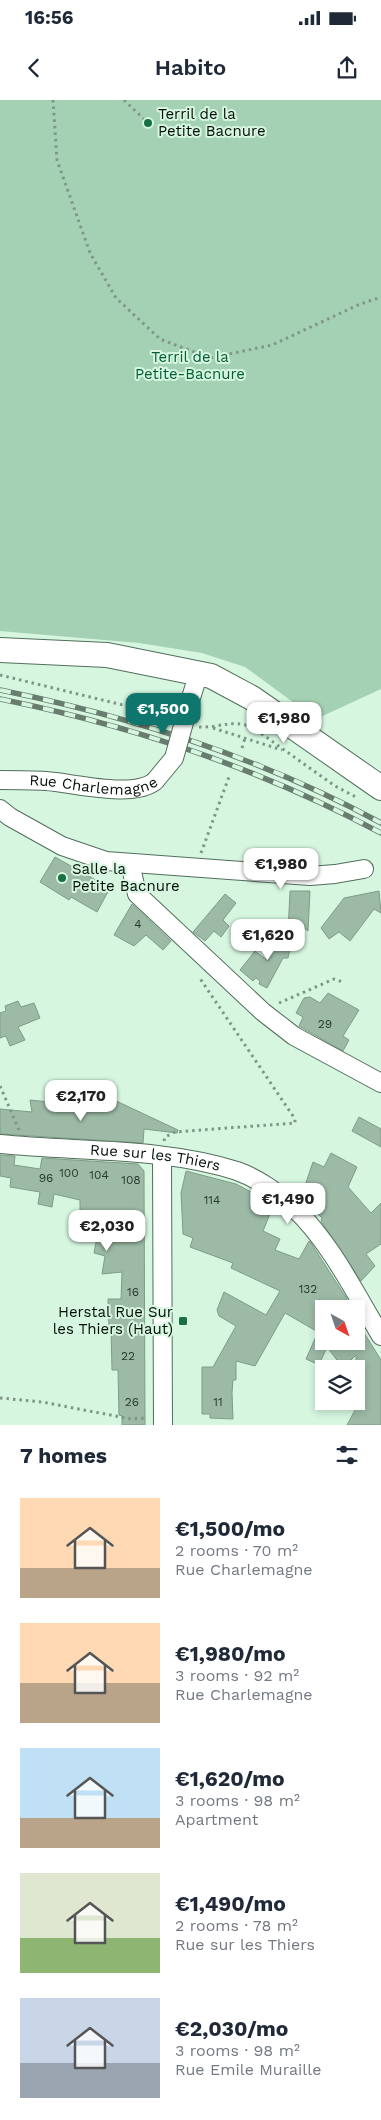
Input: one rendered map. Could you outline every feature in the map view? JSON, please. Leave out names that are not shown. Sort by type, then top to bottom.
[{"type":"street","points":[[0,650],[107,655],[199,672],[211,676],[252,698],[381,788]]},
{"type":"street","name":"Rue Charlemagne","points":[[0,780],[45,781],[125,790],[148,787],[174,758],[199,672]]},
{"type":"street","points":[[0,809],[62,846],[106,861],[310,876],[364,869]]},
{"type":"street","points":[[130,863],[137,894],[263,1012],[294,1036],[381,1083]]},
{"type":"street","name":"Rue sur les Thiers","points":[[0,1144],[162,1156],[238,1172],[279,1195],[295,1208],[329,1250],[381,1336]]},
{"type":"street","points":[[162,1156],[162,1421]]},
{"type":"path","points":[[53,100],[57,160],[90,253],[116,298],[160,339],[210,358],[272,346],[358,305],[381,297]]},
{"type":"path","points":[[124,100],[148,123]]},
{"type":"path","points":[[0,675],[168,716]]},
{"type":"path","points":[[213,728],[237,722],[252,727],[335,786],[358,798]]},
{"type":"path","points":[[199,727],[213,728],[283,750]]},
{"type":"path","points":[[242,748],[245,738]]},
{"type":"path","points":[[196,868],[230,774]]},
{"type":"path","points":[[162,1156],[165,1137],[175,1132],[295,1123],[295,1119],[198,974]]},
{"type":"path","points":[[263,1012],[334,980],[343,982]]},
{"type":"path","points":[[0,1086],[26,1147]]},
{"type":"path","points":[[0,1398],[42,1402],[131,1419],[162,1421]]},
{"type":"green space","name":"Terril de la Petite-Bacnure","points":[[0,100],[381,100],[381,689],[316,719],[245,667],[202,653],[139,643],[0,631]]},
{"type":"building","points":[[55,857],[110,888],[97,912],[71,897],[69,900],[40,882]]},
{"type":"building","points":[[290,891],[310,891],[308,931],[298,923],[288,933]]},
{"type":"building","points":[[379,891],[381,913],[374,909],[350,941],[339,932],[329,939],[321,928],[344,898]]},
{"type":"building","points":[[225,894],[236,903],[223,920],[229,926],[221,937],[214,931],[205,941],[193,932]]},
{"type":"building","points":[[132,904],[171,941],[163,950],[146,935],[134,946],[114,935]]},
{"type":"building","points":[[280,932],[293,935],[288,958],[283,958],[267,988],[259,984],[260,981],[256,978],[253,981],[240,970],[255,951],[268,961]]},
{"type":"building","points":[[328,993],[359,1010],[343,1036],[349,1040],[343,1051],[299,1026],[303,1017],[296,1013],[304,998],[310,997],[320,1003]]},
{"type":"building","points":[[18,1001],[21,1007],[34,1003],[40,1018],[18,1027],[25,1040],[10,1046],[6,1036],[0,1038],[0,1013],[6,1011],[5,1006]]},
{"type":"building","points":[[103,1097],[111,1101],[112,1099],[178,1130],[177,1133],[144,1129],[143,1143],[0,1134],[0,1109],[32,1112],[30,1100],[98,1107]]},
{"type":"building","points":[[359,1117],[381,1129],[381,1147],[352,1131]]},
{"type":"building","points":[[331,1153],[357,1167],[348,1187],[371,1213],[381,1203],[381,1244],[366,1254],[375,1266],[361,1281],[321,1221],[322,1218],[301,1197],[313,1162],[324,1167]]},
{"type":"building","points":[[0,1155],[15,1156],[14,1165],[40,1169],[42,1158],[138,1164],[144,1171],[145,1425],[122,1425],[122,1416],[119,1415],[118,1370],[112,1370],[108,1299],[121,1299],[122,1272],[102,1274],[105,1256],[94,1253],[101,1216],[80,1212],[80,1200],[54,1194],[52,1207],[38,1204],[40,1192],[10,1187],[11,1178],[0,1176]]},
{"type":"building","points":[[186,1171],[236,1184],[274,1204],[263,1231],[280,1239],[275,1250],[299,1259],[309,1241],[347,1299],[315,1300],[315,1330],[285,1313],[255,1366],[236,1361],[236,1380],[233,1380],[232,1393],[233,1419],[210,1418],[210,1414],[202,1414],[202,1367],[213,1367],[236,1326],[219,1316],[217,1310],[224,1292],[266,1315],[280,1291],[231,1268],[233,1263],[190,1247],[193,1238],[183,1234],[181,1193]]},
{"type":"building","points":[[365,1334],[381,1360],[381,1425],[347,1425],[355,1410],[365,1410],[365,1360],[356,1360],[356,1355],[351,1360],[337,1360],[329,1350],[365,1350]]},
{"type":"building","points":[[315,1339],[315,1350],[326,1350],[321,1360],[315,1360],[315,1363],[306,1359]]},
{"type":"railway","points":[[0,690],[99,713],[196,742],[290,779],[381,823]]},
{"type":"railway","points":[[0,699],[99,722],[196,752],[290,789],[381,833]]},
{"type":"place","name":"Terril de la Petite Bacnure","points":[[148,123]]},
{"type":"place","name":"Salle la Petite Bacnure","points":[[62,878]]},
{"type":"place","name":"Herstal Rue Sur les Thiers (Haut)","points":[[183,1321]]}]
